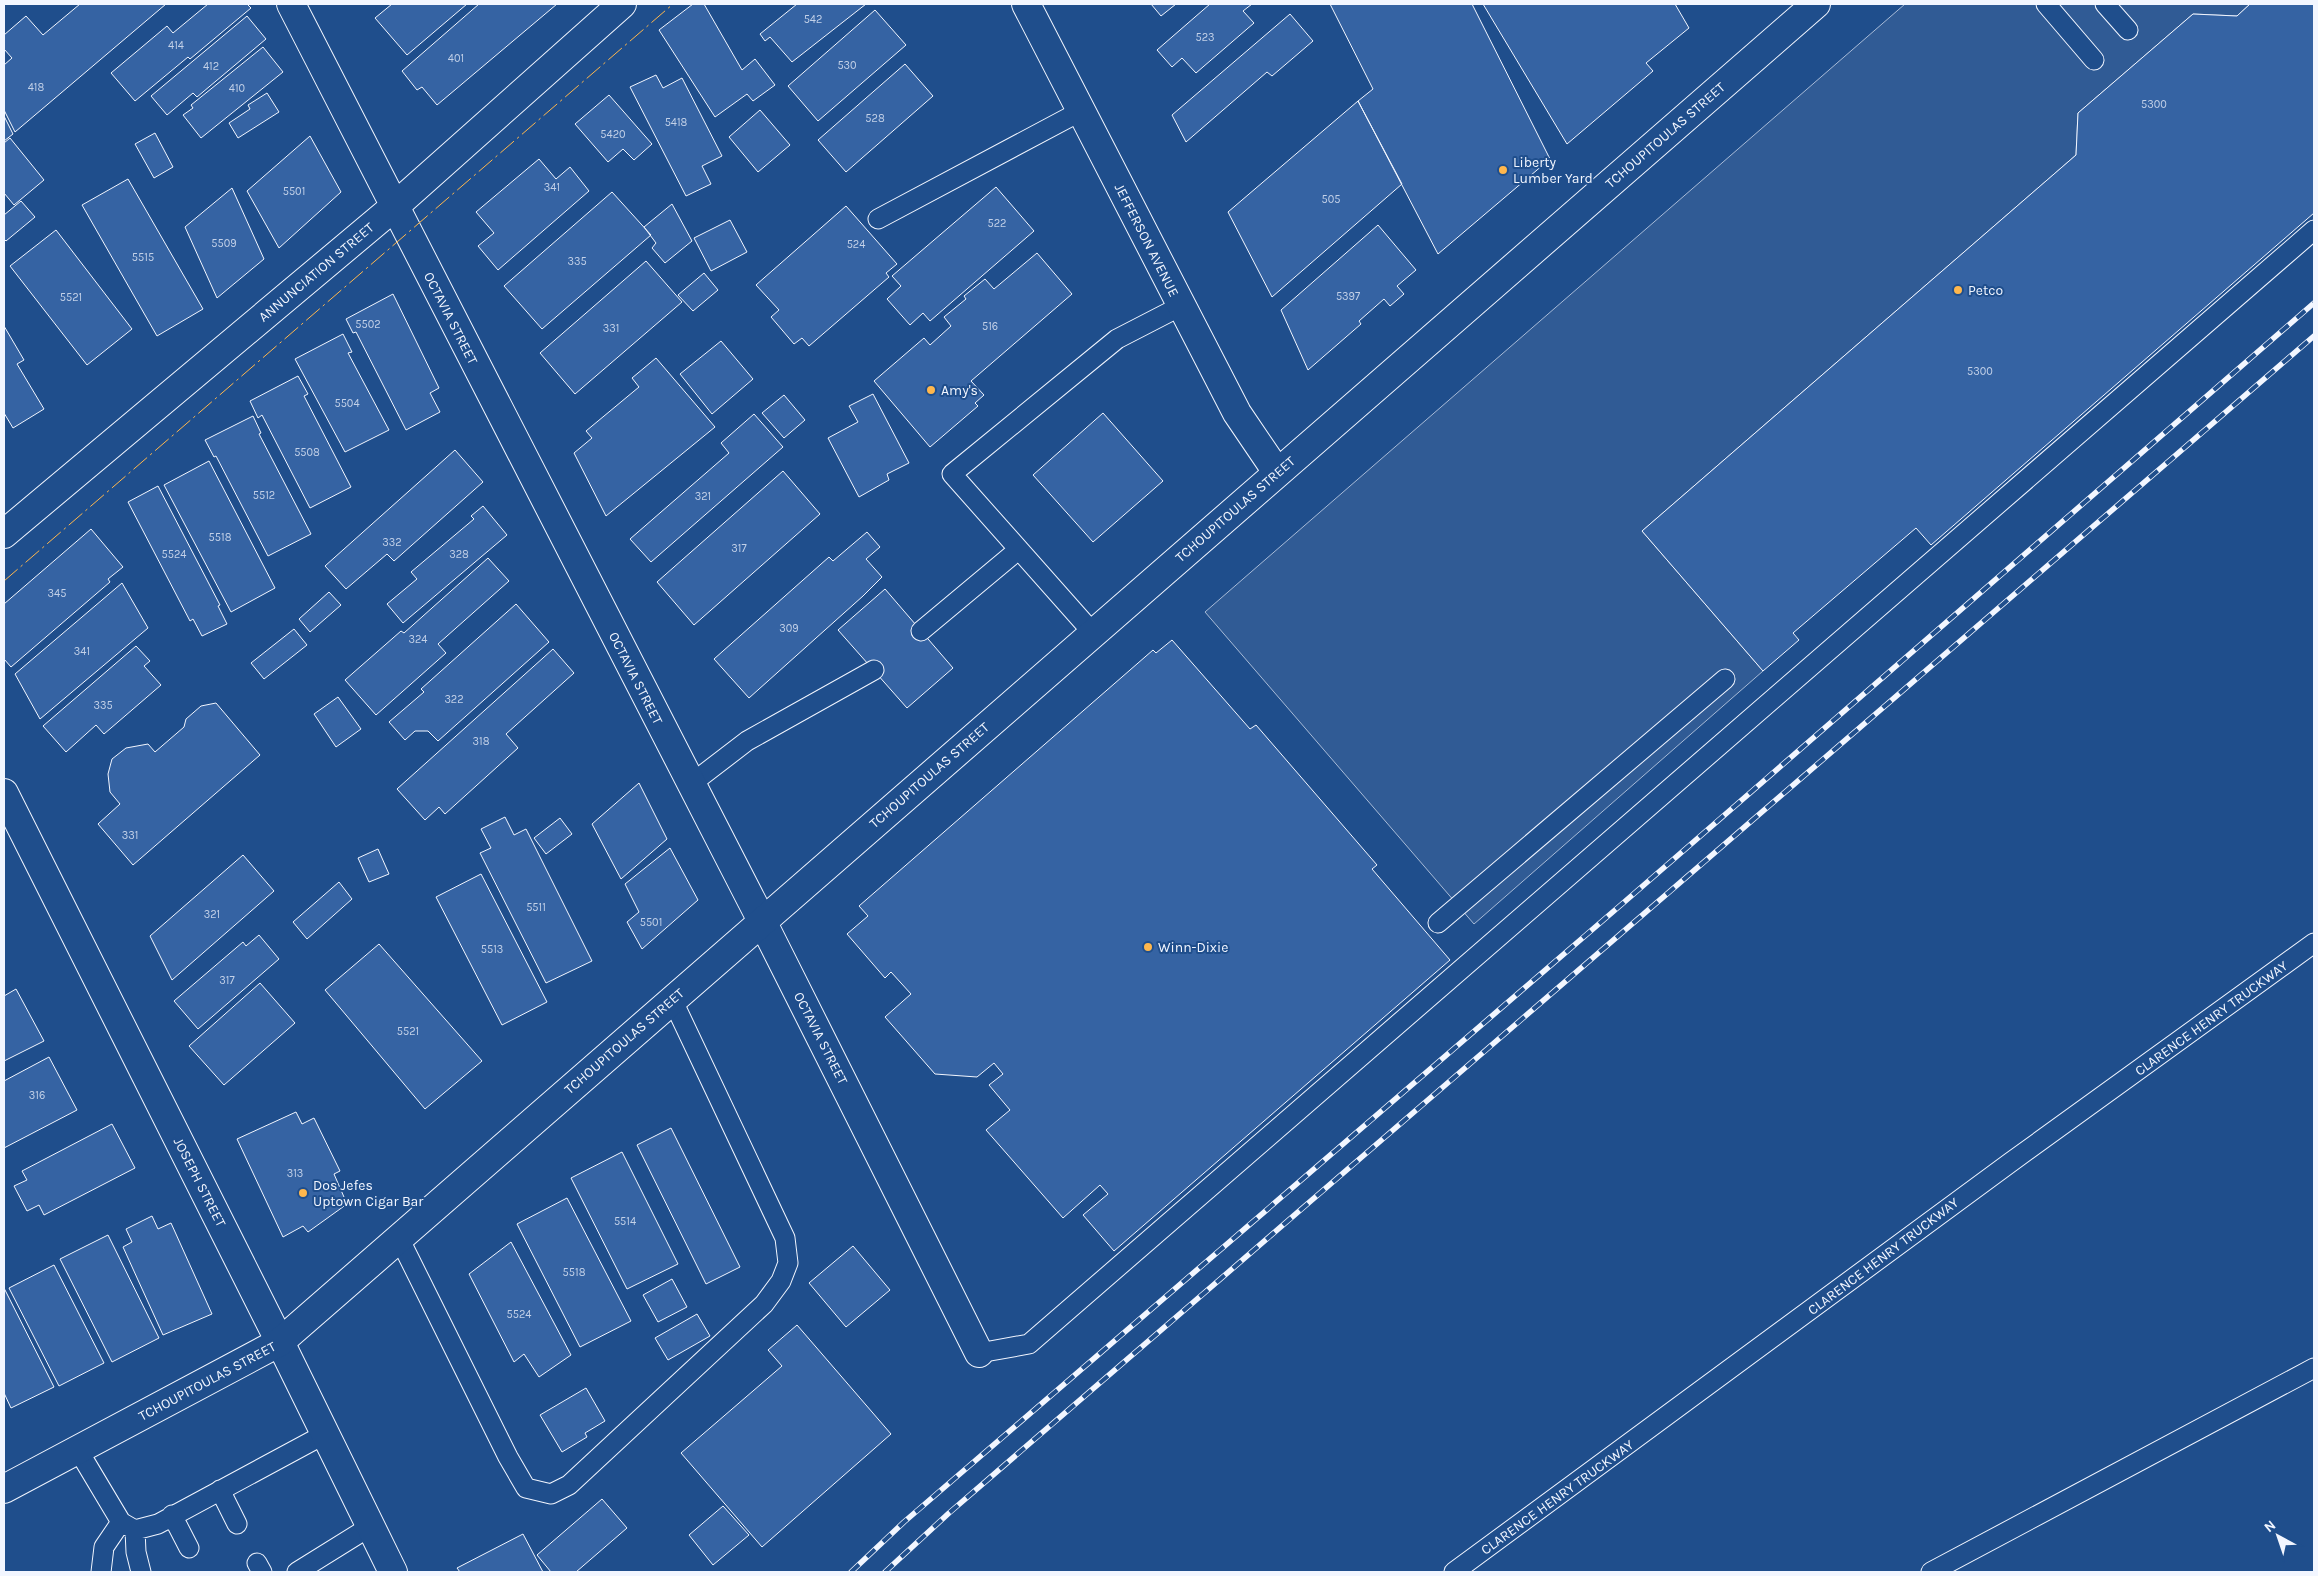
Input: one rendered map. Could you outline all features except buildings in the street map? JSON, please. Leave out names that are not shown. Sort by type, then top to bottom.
[{"type":"street","name":"OCTAVIA STREET","points":[[291,4],[762,921],[979,1353]]},
{"type":"street","name":"ANNUNCIATION STREET","points":[[4,534],[394,207],[622,4]]},
{"type":"street","name":"JEFFERSON AVENUE","points":[[1026,4],[1237,413],[1278,472]]},
{"type":"street","name":"TCHOUPITOULAS STREET","points":[[4,1489],[280,1342],[1816,4]]},
{"type":"street","name":"JOSEPH STREET","points":[[4,794],[280,1342],[393,1572]]},
{"type":"lane","points":[[2046,4],[2094,60]]},
{"type":"lane","points":[[2105,4],[2128,30]]},
{"type":"lane","points":[[878,219],[1081,111]]},
{"type":"lane","points":[[979,1353],[1029,1344],[2314,230]]},
{"type":"lane","points":[[1093,632],[952,474],[1117,340],[1181,306]]},
{"type":"lane","points":[[921,631],[1018,550]]},
{"type":"lane","points":[[691,784],[747,741],[874,670]]},
{"type":"lane","points":[[1438,924],[1725,680]]},
{"type":"lane","name":"CLARENCE HENRY TRUCKWAY","points":[[1454,1572],[2011,1162],[2314,943]]},
{"type":"lane","points":[[399,1238],[508,1457],[526,1488],[551,1494],[569,1485],[764,1304],[781,1281],[788,1263],[785,1238],[672,999]]},
{"type":"lane","points":[[1931,1572],[2314,1368]]},
{"type":"lane","points":[[101,1572],[104,1547],[128,1526],[158,1524],[325,1434]]},
{"type":"lane","points":[[78,1450],[128,1526],[141,1572]]},
{"type":"lane","points":[[220,1490],[237,1524]]},
{"type":"lane","points":[[172,1516],[189,1548]]},
{"type":"lane","points":[[296,1572],[371,1526]]},
{"type":"shaded area","points":[[1905,4],[2250,4],[2237,16],[2193,14],[2078,113],[2076,155],[1642,531],[1763,671],[1474,924],[1205,612]]},
{"type":"railway","points":[[851,1572],[904,1522],[1622,904],[2314,303]]},
{"type":"railway","points":[[885,1572],[949,1513],[2314,336]]},
{"type":"power","points":[[4,581],[673,4]]},
{"type":"place","name":"Liberty Lumber Yard","points":[[1503,170]]},
{"type":"place","name":"Petco","points":[[1958,290]]},
{"type":"place","name":"Amy's","points":[[931,390]]},
{"type":"place","name":"Winn-Dixie","points":[[1148,947]]},
{"type":"place","name":"Dos Jefes Uptown Cigar Bar","points":[[303,1193]]}]
